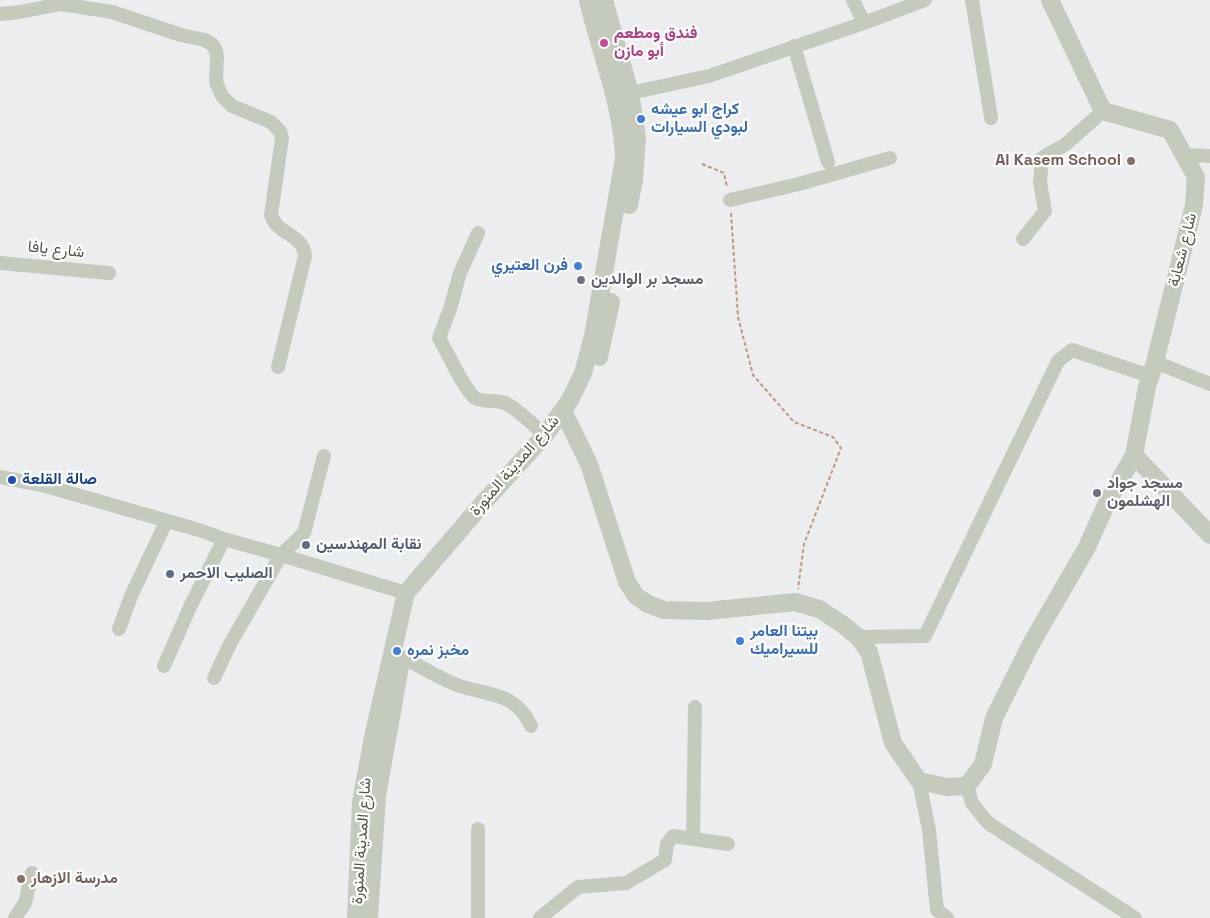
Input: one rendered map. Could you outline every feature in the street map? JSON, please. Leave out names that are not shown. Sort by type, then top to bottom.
[{"type":"street","name":"شارع المدينة المنورة","points":[[356,918],[362,802],[372,737],[406,593],[484,502],[545,435],[566,416],[580,408],[596,372],[606,333],[634,180],[636,138],[588,0]]},
{"type":"street","name":"شارع المدينة المنورة","points":[[604,0],[622,94]]},
{"type":"street","points":[[853,0],[864,23]]},
{"type":"street","points":[[622,94],[708,76],[864,23],[925,0]]},
{"type":"street","points":[[972,0],[992,118]]},
{"type":"street","points":[[1023,238],[1045,211],[1040,182],[1042,158],[1066,144],[1103,111],[1050,0]]},
{"type":"street","points":[[0,14],[61,4],[112,12],[181,35],[205,40],[213,45],[218,56],[215,74],[216,82],[222,96],[232,106],[271,122],[280,131],[282,138],[271,214],[279,229],[300,241],[304,248],[305,256],[278,367]]},
{"type":"street","points":[[794,46],[828,162]]},
{"type":"street","name":"شارع شعابة","points":[[967,786],[983,764],[994,718],[1027,651],[1086,549],[1106,505],[1134,455],[1152,369],[1194,205],[1196,177],[1170,130],[1103,111]]},
{"type":"street","points":[[1185,155],[1210,156]]},
{"type":"street","points":[[730,200],[799,184],[890,158]]},
{"type":"street","points":[[478,233],[460,273],[439,338],[466,388],[475,398],[506,403],[545,435]]},
{"type":"street","name":"شارع يافا","points":[[0,263],[109,273]]},
{"type":"street","points":[[858,637],[925,636],[1058,361],[1072,350],[1210,384]]},
{"type":"street","name":"شارع المدينة المنورة","points":[[369,918],[377,796],[405,633],[417,596],[434,572],[557,437],[566,416]]},
{"type":"street","points":[[566,416],[589,464],[627,582],[636,596],[648,604],[664,610],[707,611],[795,602],[819,609],[858,637],[869,652],[894,743],[920,781],[929,830],[940,915]]},
{"type":"street","points":[[1134,455],[1210,535]]},
{"type":"street","points":[[214,678],[230,644],[281,555],[304,533],[324,456]]},
{"type":"street","points":[[0,477],[42,485],[199,530],[406,593]]},
{"type":"street","points":[[120,629],[131,596],[166,522]]},
{"type":"street","points":[[164,666],[190,607],[224,539]]},
{"type":"street","points":[[402,657],[456,685],[508,699],[525,714],[531,726]]},
{"type":"street","points":[[693,839],[695,707]]},
{"type":"street","points":[[920,781],[948,787],[967,786],[972,803],[988,823],[1135,918]]},
{"type":"street","points":[[478,829],[478,918]]},
{"type":"street","points":[[540,918],[578,887],[626,883],[665,860],[667,844],[673,836],[728,844]]},
{"type":"street","points":[[15,918],[25,903],[32,873]]},
{"type":"path","points":[[702,164],[724,173],[730,200],[738,317],[752,374],[794,422],[833,437],[841,448],[804,544],[795,602]]},
{"type":"place","name":"فندق ومطعم أبو مازن","points":[[604,43]]},
{"type":"place","name":"كراج ابو عيشه لبودي السيارات","points":[[641,119]]},
{"type":"place","name":"Al Kasem School","points":[[1131,161]]},
{"type":"place","name":"فرن العتيري","points":[[578,266]]},
{"type":"place","name":"مسجد بر الوالدين","points":[[581,280]]},
{"type":"place","name":"صالة القلعة","points":[[12,480]]},
{"type":"place","name":"مسجد جواد الهشلمون","points":[[1097,493]]},
{"type":"place","name":"نقابة المهندسين","points":[[306,545]]},
{"type":"place","name":"الصليب الاحمر","points":[[170,574]]},
{"type":"place","name":"بيتنا العامر للسيراميك","points":[[740,641]]},
{"type":"place","name":"مخبز نمره","points":[[397,651]]},
{"type":"place","name":"مدرسة الازهار","points":[[21,879]]}]
